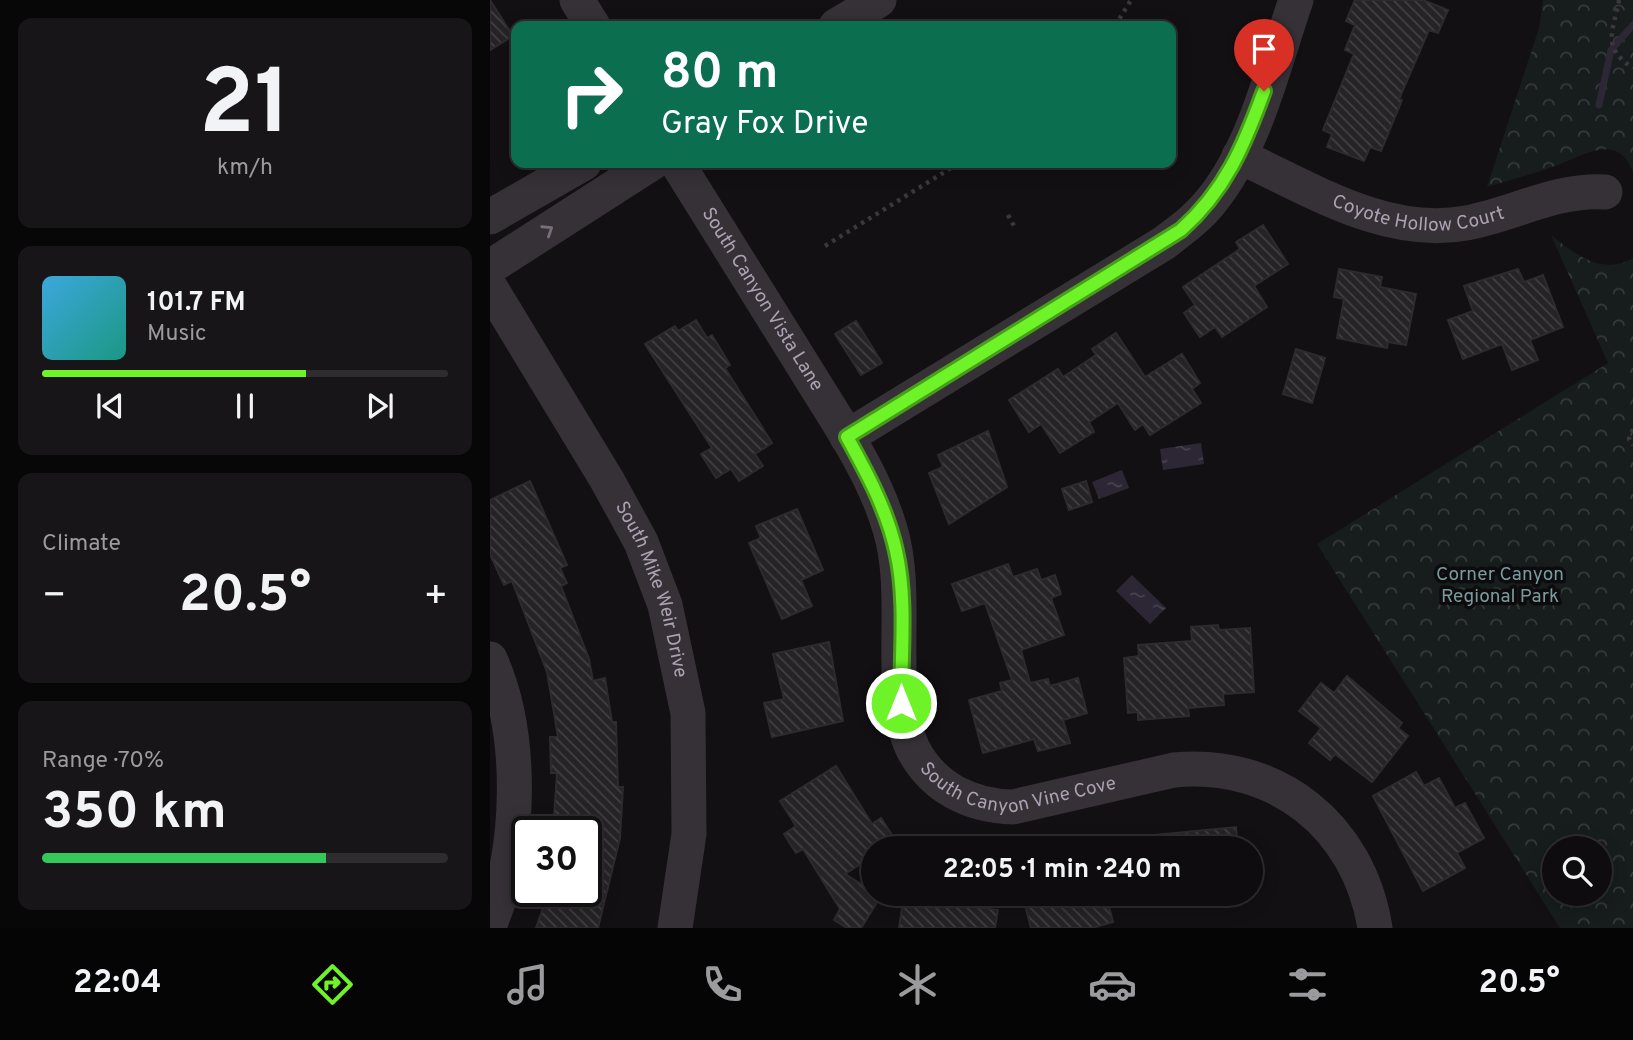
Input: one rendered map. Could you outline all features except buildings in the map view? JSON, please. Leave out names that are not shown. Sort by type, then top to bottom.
[{"type":"street","points":[[578,0],[590,21]]},
{"type":"street","points":[[844,21],[879,0]]},
{"type":"street","points":[[847,437],[1164,243],[1212,200],[1240,156],[1296,0]]},
{"type":"street","name":"Coyote Hollow Court","points":[[1240,156],[1356,210],[1416,225],[1464,223],[1550,196],[1578,191],[1605,192]]},
{"type":"street","points":[[490,217],[575,168]]},
{"type":"street","points":[[490,267],[644,168]]},
{"type":"street","name":"South Canyon Vista Lane","points":[[680,168],[847,437]]},
{"type":"street","name":"South Mike Weir Drive","points":[[490,287],[607,480],[641,542],[665,605],[688,713],[689,834],[675,928]]},
{"type":"street","name":"South Canyon Vine Cove","points":[[847,437],[882,506],[896,551],[901,592],[901,703],[907,734],[920,761],[940,782],[979,803],[1013,807],[1174,770],[1194,768],[1239,773],[1293,797],[1328,826],[1355,864],[1365,885],[1375,928]]},
{"type":"street","points":[[490,659],[507,711],[514,774],[512,831],[496,909],[490,924]]},
{"type":"path","points":[[1118,21],[1131,0]]},
{"type":"path","points":[[1619,0],[1610,34],[1618,54],[1633,68]]},
{"type":"path","points":[[825,246],[951,168]]},
{"type":"path","points":[[1008,215],[1014,226]]},
{"type":"path","points":[[1633,429],[1629,439],[1633,445]]},
{"type":"green space","points":[[1543,0],[1633,0],[1633,172],[1618,152],[1599,150],[1487,187],[1539,28]]},
{"type":"green space","name":"Corner Canyon Regional Park","points":[[1551,235],[1579,255],[1600,264],[1622,263],[1633,258],[1633,928],[1560,928],[1546,906],[1612,906],[1612,836],[1542,836],[1542,900],[1317,544],[1608,363]]},
{"type":"water","points":[[1201,443],[1204,464],[1163,470],[1160,449]]},
{"type":"water","points":[[1122,470],[1129,488],[1099,499],[1092,482]]},
{"type":"water","points":[[1132,575],[1166,608],[1150,624],[1116,591]]},
{"type":"waterway","points":[[1599,105],[1611,50],[1633,25]]},
{"type":"route","points":[[901,703],[901,592],[896,551],[882,506],[847,437],[1181,230],[1212,200],[1226,180],[1240,156],[1264,91]]}]
